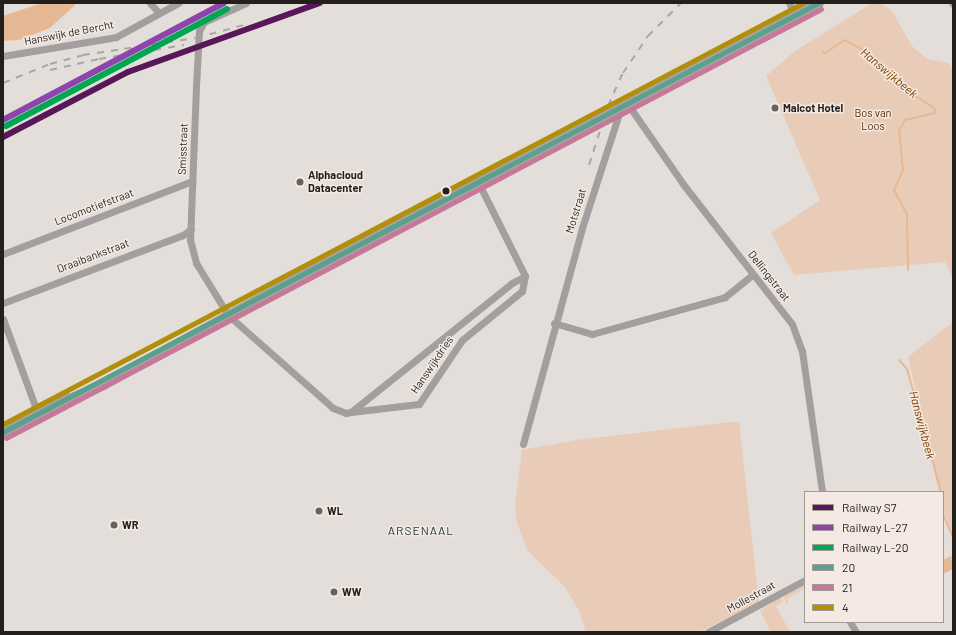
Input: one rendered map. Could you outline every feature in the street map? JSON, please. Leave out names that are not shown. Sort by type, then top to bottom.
[{"type":"main road","points":[[3,432],[60,403],[160,348],[166,349],[478,182],[818,3]]},
{"type":"street","points":[[150,3],[158,13]]},
{"type":"street","name":"Hanswijk de Bercht","points":[[3,56],[116,37],[178,3]]},
{"type":"street","name":"Smisstraat","points":[[228,315],[193,256],[190,240],[199,31],[204,22],[246,3]]},
{"type":"street","points":[[788,3],[796,14]]},
{"type":"street","name":"Dellingstraat","points":[[624,105],[683,184],[792,324],[802,351],[822,491]]},
{"type":"street","name":"Motstraat","points":[[523,444],[554,323],[624,105]]},
{"type":"street","name":"Locomotiefstraat","points":[[3,254],[192,181]]},
{"type":"street","points":[[478,182],[525,276]]},
{"type":"street","name":"Draaibankstraat","points":[[3,303],[183,235],[191,229]]},
{"type":"street","points":[[554,323],[592,334],[725,296],[753,274]]},
{"type":"street","name":"Hanswijkdries","points":[[351,412],[512,283],[525,276]]},
{"type":"street","name":"Hanswijkdries","points":[[228,315],[333,408],[346,413],[419,404],[462,340],[522,292],[525,276]]},
{"type":"street","points":[[3,319],[5,330],[38,414]]},
{"type":"street","name":"Mollestraat","points":[[708,632],[804,581]]},
{"type":"street","points":[[851,623],[856,632]]},
{"type":"green space","name":"Bos van Loos","points":[[872,3],[881,3],[892,11],[912,46],[927,59],[949,63],[953,71],[953,280],[945,262],[794,275],[771,233],[820,200],[766,76],[795,51]]},
{"type":"green space","points":[[953,322],[953,535],[944,512],[944,491],[939,491],[908,357]]},
{"type":"green space","points":[[739,421],[759,602],[700,632],[586,632],[579,611],[565,587],[527,550],[517,523],[515,505],[522,450],[576,440]]},
{"type":"green space","points":[[804,584],[804,589],[787,599],[789,603],[787,604],[783,596]]},
{"type":"green space","points":[[780,597],[783,602],[776,606],[790,632],[771,632],[760,611]]},
{"type":"shaded area","points":[[42,3],[77,3],[50,28],[19,40],[3,41],[3,16]]},
{"type":"shaded area","points":[[951,556],[953,569],[944,574],[944,560]]},
{"type":"waterway","name":"Hanswijkbeek","points":[[822,51],[825,53],[845,40],[867,52],[904,88],[935,109],[935,113],[905,120],[899,131],[903,170],[894,190],[907,214],[908,270]]},
{"type":"waterway","name":"Hanswijkbeek","points":[[899,360],[907,369],[941,491]]},
{"type":"waterway","name":"Hanswijkbeek","points":[[944,516],[953,538]]},
{"type":"railway","points":[[589,165],[608,106],[623,73],[648,36],[681,3]]},
{"type":"railway","points":[[3,83],[50,64],[83,55],[196,38],[244,25]]},
{"type":"railway","points":[[50,70],[99,59],[184,45]]},
{"type":"rail line","name":"L-27","points":[[3,120],[224,3]]},
{"type":"rail line","name":"S7","points":[[3,137],[128,72],[320,3]]},
{"type":"rail line","name":"L-20","points":[[6,126],[227,9]]},
{"type":"transit line","name":"4","points":[[3,424],[803,3]]},
{"type":"transit line","name":"20","points":[[3,432],[818,3]]},
{"type":"transit line","name":"21","points":[[6,438],[821,9]]},
{"type":"place","name":"Malcot Hotel","points":[[775,108]]},
{"type":"place","name":"Alphacloud Datacenter","points":[[300,182]]},
{"type":"place","name":"WL","points":[[319,511]]},
{"type":"place","name":"WR","points":[[114,525]]},
{"type":"place","name":"WW","points":[[334,592]]},
{"type":"district","name":"ARSENAAL","points":[[421,531]]}]
